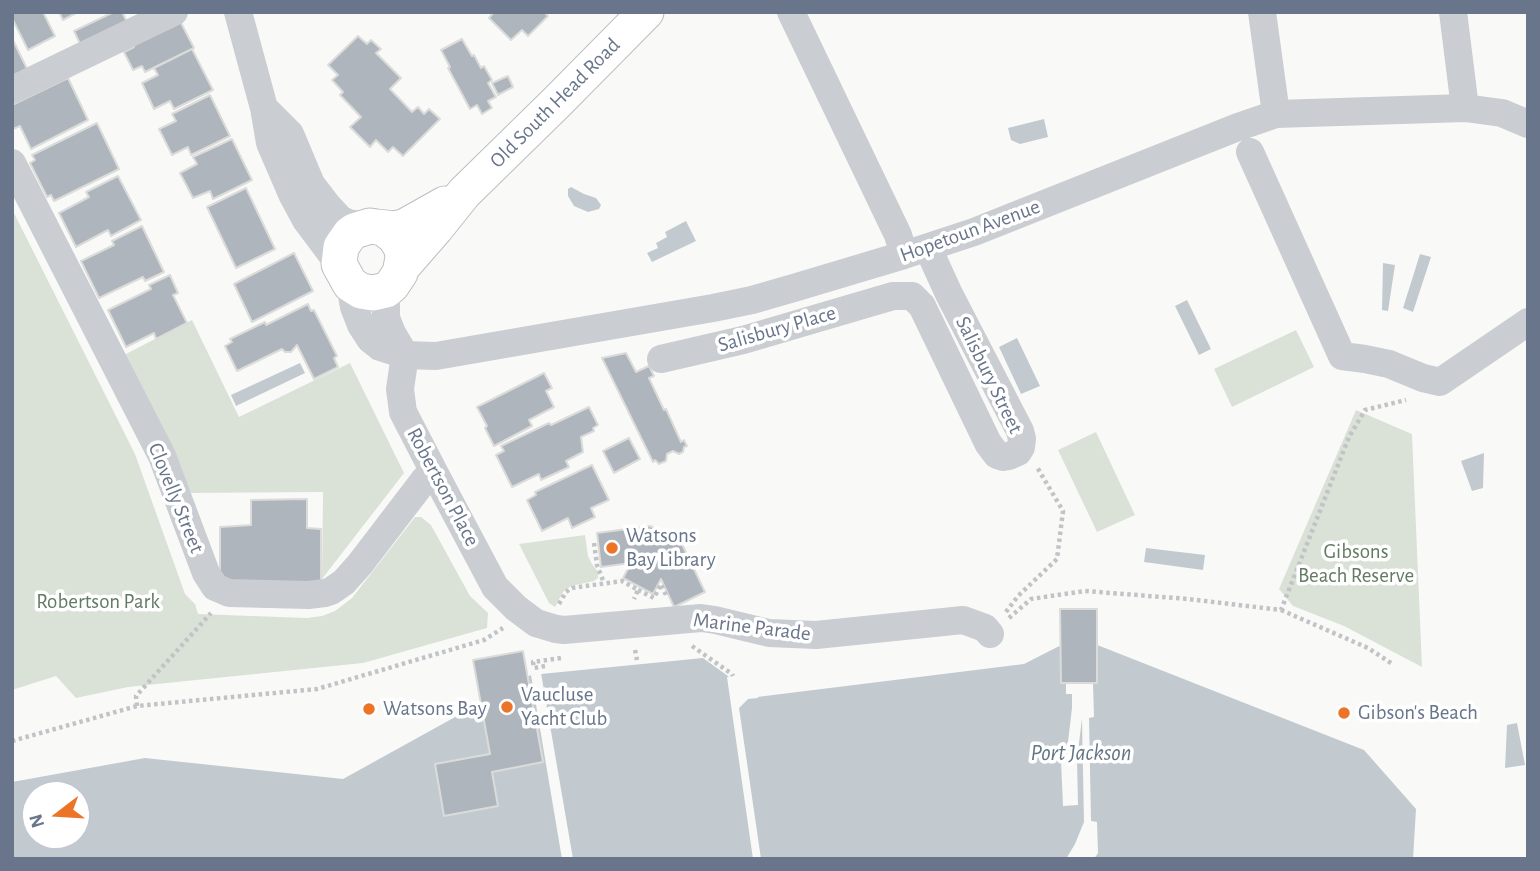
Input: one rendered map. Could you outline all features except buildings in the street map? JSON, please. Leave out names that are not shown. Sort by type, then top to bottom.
[{"type":"main road","name":"Old South Head Road","points":[[394,278],[464,193],[646,12]]},
{"type":"main road","name":"Old South Head Road","points":[[377,227],[404,227],[464,193]]},
{"type":"main road","points":[[377,227],[391,232],[400,244],[403,258],[394,278],[373,293],[355,288],[345,274],[339,255],[345,239],[354,231],[377,227]]},
{"type":"street","points":[[12,90],[174,12]]},
{"type":"street","points":[[238,12],[264,108],[270,143],[306,220],[345,274]]},
{"type":"street","name":"Salisbury Street","points":[[790,12],[898,235],[916,251],[949,294],[1020,431],[1022,443],[1015,454],[1003,457],[990,448],[920,302],[909,295],[893,296]]},
{"type":"street","points":[[1262,12],[1276,114]]},
{"type":"street","points":[[1452,12],[1465,108]]},
{"type":"street","points":[[264,108],[290,134],[311,184],[340,219],[348,223],[377,227]]},
{"type":"street","name":"Hopetoun Avenue","points":[[345,274],[361,325],[370,339],[380,347],[405,355],[423,357],[458,353],[713,308],[786,290],[974,232],[1276,114],[1465,108],[1502,113],[1528,124]]},
{"type":"street","points":[[1250,152],[1342,356],[1388,364],[1440,382],[1528,322]]},
{"type":"street","name":"Clovelly Street","points":[[12,163],[162,456],[206,573],[215,587],[229,593]]},
{"type":"street","points":[[394,278],[386,317],[405,355]]},
{"type":"street","name":"Salisbury Place","points":[[660,359],[743,340],[893,296]]},
{"type":"street","name":"Robertson Place","points":[[405,355],[400,389],[404,412],[495,587],[520,612]]},
{"type":"street","points":[[229,593],[308,595],[331,591],[344,582],[360,564],[425,479],[435,474]]},
{"type":"street","name":"Marine Parade","points":[[520,612],[536,623],[564,630],[701,618],[769,633],[816,635],[963,620],[985,628],[990,634]]},
{"type":"path","points":[[1281,610],[1349,437],[1365,410]]},
{"type":"path","points":[[990,634],[1018,596],[1057,559],[1063,511]]},
{"type":"path","points":[[594,544],[597,565],[604,583]]},
{"type":"path","points":[[550,628],[556,610],[566,592],[572,588],[622,581],[638,590],[629,609],[629,624]]},
{"type":"path","points":[[990,634],[1031,598],[1085,591],[1281,610],[1368,648],[1394,665]]},
{"type":"path","points":[[137,706],[136,696],[229,593]]},
{"type":"path","points":[[12,741],[137,706],[317,689],[484,640],[520,612]]},
{"type":"path","points":[[535,670],[545,666]]},
{"type":"green space","name":"Robertson Park","points":[[12,209],[135,454],[185,594],[195,604],[198,614],[307,618],[335,611],[352,598],[415,517],[421,517],[431,525],[470,596],[488,613],[487,628],[363,663],[128,687],[76,698],[56,676],[12,690]]},
{"type":"green space","points":[[192,320],[239,417],[350,363],[404,473],[322,579],[323,492],[188,493],[120,357]]},
{"type":"green space","points":[[1296,330],[1314,367],[1232,407],[1214,369]]},
{"type":"green space","name":"Gibsons Beach Reserve","points":[[1356,410],[1412,434],[1422,667],[1344,626],[1293,606],[1279,589]]},
{"type":"green space","points":[[1096,432],[1135,515],[1097,532],[1058,450]]},
{"type":"green space","points":[[585,535],[588,556],[598,572],[598,578],[571,586],[563,592],[555,607],[549,603],[519,544]]},
{"type":"water","points":[[1044,119],[1048,137],[1020,144],[1011,140],[1008,128]]},
{"type":"water","points":[[571,187],[596,198],[601,205],[599,209],[588,212],[574,206],[568,196],[568,189]]},
{"type":"water","points":[[686,221],[696,241],[652,262],[647,253],[658,248],[656,243],[667,237],[665,232]]},
{"type":"water","points":[[1420,254],[1431,257],[1413,312],[1403,308]]},
{"type":"water","points":[[1383,263],[1395,265],[1388,311],[1382,310]]},
{"type":"water","points":[[1187,300],[1211,349],[1199,355],[1175,306]]},
{"type":"water","points":[[1017,338],[1040,386],[1021,394],[999,347]]},
{"type":"water","points":[[300,363],[305,373],[236,406],[231,395]]},
{"type":"water","points":[[1484,453],[1483,488],[1472,491],[1461,461]]},
{"type":"water","points":[[1146,548],[1205,555],[1203,570],[1144,562]]},
{"type":"water","name":"Port Jackson","points":[[1077,637],[1364,750],[1416,809],[1413,859],[12,859],[12,782],[21,780],[21,850],[91,850],[91,780],[23,780],[145,758],[343,779],[531,675],[703,658],[757,697],[1024,664]]},
{"type":"water","points":[[1517,723],[1525,765],[1505,768],[1507,725]]},
{"type":"pier","points":[[1075,634],[1097,641],[1097,683],[1093,684],[1094,717],[1089,718],[1091,821],[1097,822],[1098,853],[1094,859],[1066,859],[1084,822],[1082,718],[1077,760],[1078,805],[1063,806],[1061,760],[1066,759],[1072,694],[1066,694],[1066,683],[1061,683],[1060,641]]},
{"type":"pier","points":[[541,673],[573,859],[562,859],[531,675]]},
{"type":"pier","points":[[734,676],[757,693],[758,698],[748,699],[739,708],[761,859],[753,859],[727,677]]},
{"type":"place","name":"Watsons Bay Library","points":[[612,548]]},
{"type":"place","name":"Vaucluse Yacht Club","points":[[507,707]]},
{"type":"place","name":"Watsons Bay","points":[[369,709]]},
{"type":"place","name":"Gibson's Beach","points":[[1344,713]]}]
